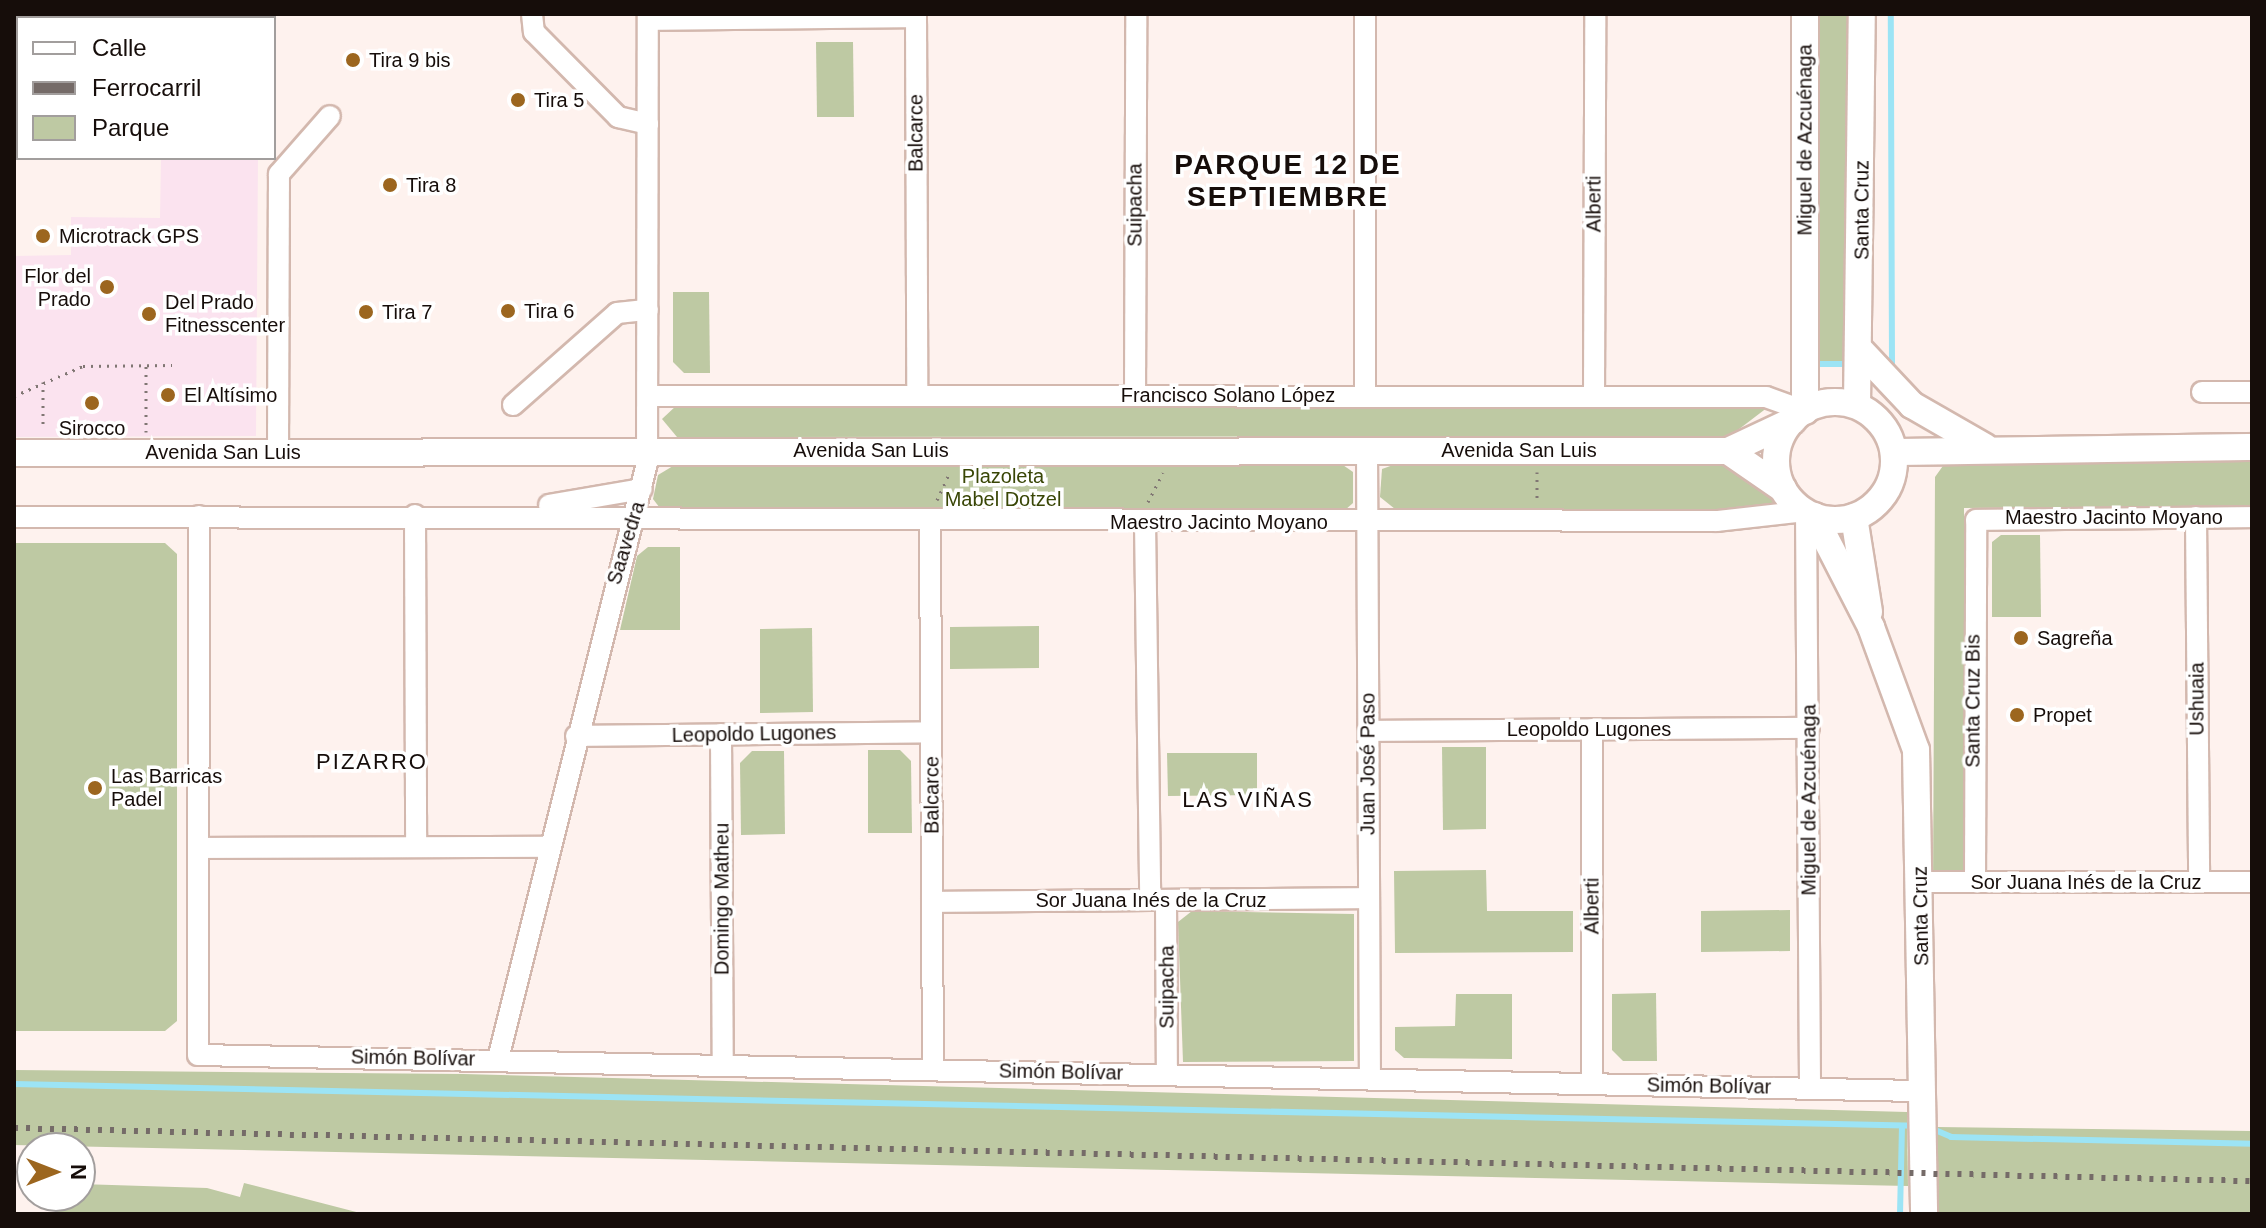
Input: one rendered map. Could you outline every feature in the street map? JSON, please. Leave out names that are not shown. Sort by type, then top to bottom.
[{"type":"main road","name":"Miguel de Azcuénaga","points":[[1799,416],[1805,14]]},
{"type":"main road","name":"Santa Cruz","points":[[1857,405],[1862,352],[1862,14]]},
{"type":"main road","points":[[1862,352],[1912,405],[1988,448]]},
{"type":"main road","name":"Avenida San Luis","points":[[14,453],[1367,449],[1728,451],[1837,401],[1857,405]]},
{"type":"main road","points":[[1728,451],[1783,489],[1810,514],[1854,517],[1886,492],[1894,452],[1874,416],[1857,405]]},
{"type":"main road","points":[[1783,489],[1777,449],[1799,416]]},
{"type":"main road","points":[[1894,452],[1988,448],[2252,447]]},
{"type":"main road","name":"Santa Cruz","points":[[1810,514],[1871,627],[1916,750],[1924,1214]]},
{"type":"main road","name":"Santa Cruz","points":[[1854,517],[1871,627]]},
{"type":"street","points":[[532,14],[534,32],[618,117],[648,124]]},
{"type":"street","name":"Suipacha","points":[[1135,395],[1136,14]]},
{"type":"street","points":[[1365,14],[1365,395]]},
{"type":"street","name":"Alberti","points":[[1594,395],[1595,14]]},
{"type":"street","points":[[648,17],[916,16]]},
{"type":"street","name":"Balcarce","points":[[916,16],[917,395]]},
{"type":"street","name":"Saavedra","points":[[498,1059],[576,736],[642,489],[648,450],[648,17]]},
{"type":"street","points":[[278,452],[279,174],[330,116]]},
{"type":"street","points":[[513,405],[617,313],[648,310]]},
{"type":"street","points":[[2202,392],[2252,392]]},
{"type":"street","name":"Francisco Solano López","points":[[648,396],[1766,397],[1799,416]]},
{"type":"street","name":"Juan José Paso","points":[[1367,449],[1370,1079]]},
{"type":"street","points":[[478,514],[642,489]]},
{"type":"street","name":"Maestro Jacinto Moyano","points":[[632,523],[931,517],[1145,522],[1755,520],[1810,514]]},
{"type":"street","name":"Miguel de Azcuénaga","points":[[1810,514],[1810,1088]]},
{"type":"street","points":[[415,515],[416,847]]},
{"type":"street","points":[[14,517],[611,515],[632,523]]},
{"type":"street","points":[[199,516],[199,848],[549,847]]},
{"type":"street","name":"Balcarce","points":[[931,517],[933,1069]]},
{"type":"street","name":"Ushuaia","points":[[2196,517],[2199,882]]},
{"type":"street","name":"Maestro Jacinto Moyano","points":[[1976,520],[2252,517]]},
{"type":"street","name":"Santa Cruz Bis","points":[[1975,882],[1976,520]]},
{"type":"street","name":"Suipacha","points":[[1145,522],[1167,1074]]},
{"type":"street","name":"Leopoldo Lugones","points":[[1368,731],[1809,728]]},
{"type":"street","name":"Alberti","points":[[1592,729],[1592,1084]]},
{"type":"street","name":"Leopoldo Lugones","points":[[576,736],[931,732]]},
{"type":"street","name":"Domingo Matheu","points":[[721,734],[723,1064]]},
{"type":"street","name":"Simón Bolívar","points":[[199,848],[198,1055],[1923,1091]]},
{"type":"street","name":"Sor Juana Inés de la Cruz","points":[[1920,882],[2252,882]]},
{"type":"street","name":"Sor Juana Inés de la Cruz","points":[[932,902],[1369,898]]},
{"type":"path","points":[[146,365],[146,436]]},
{"type":"path","points":[[14,396],[83,366],[172,365]]},
{"type":"path","points":[[43,382],[43,441]]},
{"type":"path","points":[[1145,522],[1166,466]]},
{"type":"path","points":[[931,517],[953,467]]},
{"type":"path","points":[[1537,468],[1538,521]]},
{"type":"shaded area","points":[[161,160],[258,160],[256,436],[14,437],[14,256],[71,255],[71,217],[160,218]]},
{"type":"green space","points":[[1816,14],[1851,14],[1851,364],[1817,364]]},
{"type":"green space","points":[[816,42],[853,42],[854,117],[817,117]]},
{"type":"green space","points":[[673,292],[709,292],[710,373],[684,373],[673,362]]},
{"type":"green space","points":[[1772,404],[1730,436],[677,437],[662,419],[677,405]]},
{"type":"green space","points":[[2252,460],[2252,506],[1964,508],[1965,891],[1933,891],[1935,477],[1945,463]]},
{"type":"green space","points":[[1731,462],[1782,509],[1395,509],[1380,497],[1382,469],[1396,464]]},
{"type":"green space","name":"Plazoleta Mabel Dotzel","points":[[1340,463],[1353,472],[1353,503],[1345,510],[663,512],[653,499],[658,475],[673,466]]},
{"type":"green space","points":[[2001,535],[2040,535],[2041,617],[1992,617],[1992,542]]},
{"type":"green space","name":"Las Barricas Padel","points":[[14,543],[165,543],[177,554],[177,1021],[165,1031],[14,1031]]},
{"type":"green space","points":[[648,547],[680,547],[680,630],[620,630],[637,556]]},
{"type":"green space","points":[[1039,626],[1039,668],[950,669],[950,627]]},
{"type":"green space","points":[[812,628],[813,712],[760,713],[760,629]]},
{"type":"green space","points":[[1442,747],[1486,747],[1486,829],[1443,830]]},
{"type":"green space","points":[[868,750],[900,750],[911,761],[912,833],[868,833]]},
{"type":"green space","points":[[752,751],[784,751],[785,834],[741,835],[740,763]]},
{"type":"green space","points":[[1167,753],[1257,753],[1257,795],[1168,796]]},
{"type":"green space","points":[[1486,870],[1487,911],[1573,911],[1573,952],[1395,953],[1394,871]]},
{"type":"green space","points":[[1790,910],[1790,951],[1701,952],[1701,911]]},
{"type":"green space","points":[[1192,911],[1354,914],[1354,1061],[1183,1062],[1178,922]]},
{"type":"green space","points":[[1656,993],[1657,1061],[1623,1061],[1612,1050],[1612,994]]},
{"type":"green space","points":[[1456,994],[1512,994],[1512,1059],[1404,1058],[1395,1050],[1395,1027],[1455,1026]]},
{"type":"green space","points":[[14,1070],[463,1074],[1907,1112],[1908,1186],[96,1147],[96,1132],[16,1132],[14,1145]]},
{"type":"green space","points":[[1937,1127],[2252,1131],[2252,1214],[1939,1214]]},
{"type":"green space","points":[[244,1183],[364,1214],[56,1214],[96,1212],[96,1185],[207,1188],[240,1197]]},
{"type":"waterway","points":[[1884,364],[1892,364],[1891,14]]},
{"type":"waterway","points":[[1812,364],[1849,364]]},
{"type":"waterway","points":[[14,1084],[1917,1126]]},
{"type":"waterway","points":[[1900,1214],[1902,1126]]},
{"type":"waterway","points":[[1928,1127],[1951,1137],[2252,1144]]},
{"type":"railway","points":[[14,1128],[2252,1181]]},
{"type":"place","name":"Tira 9 bis","points":[[353,60]]},
{"type":"place","name":"Tira 5","points":[[518,100]]},
{"type":"place","name":"Tira 8","points":[[390,185]]},
{"type":"place","name":"Microtrack GPS","points":[[43,236]]},
{"type":"place","name":"Flor del Prado","points":[[107,287]]},
{"type":"place","name":"Tira 6","points":[[508,311]]},
{"type":"place","name":"Tira 7","points":[[366,312]]},
{"type":"place","name":"Del Prado Fitnesscenter","points":[[149,314]]},
{"type":"place","name":"El Altísimo","points":[[168,395]]},
{"type":"place","name":"Sirocco","points":[[92,403]]},
{"type":"place","name":"Sagreña","points":[[2021,638]]},
{"type":"place","name":"Propet","points":[[2017,715]]},
{"type":"place","name":"Las Barricas Padel","points":[[95,788]]},
{"type":"district","name":"PARQUE 12 DE SEPTIEMBRE","points":[[1288,181]]},
{"type":"district","name":"PIZARRO","points":[[372,762]]},
{"type":"district","name":"LAS VIÑAS","points":[[1248,800]]}]
